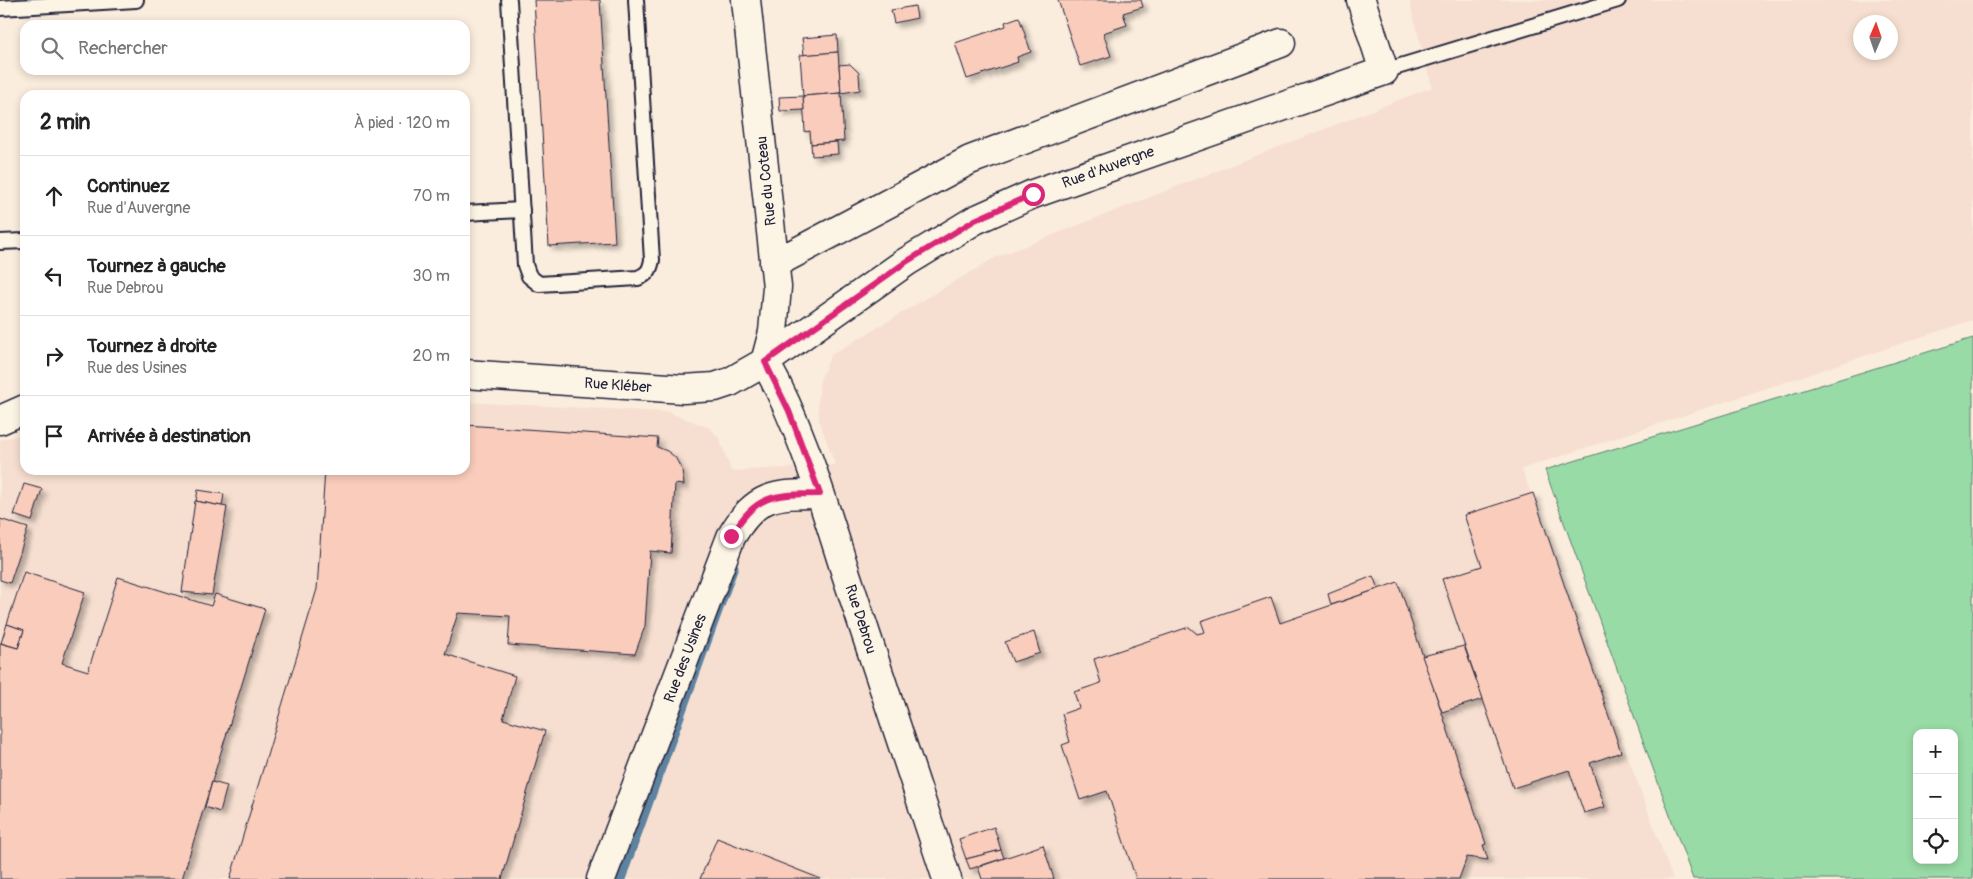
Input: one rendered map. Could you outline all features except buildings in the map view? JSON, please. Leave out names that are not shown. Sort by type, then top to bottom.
[{"type":"street","name":"Rue du Coteau","points":[[746,0],[777,287],[773,332],[765,362]]},
{"type":"street","points":[[1361,0],[1384,70]]},
{"type":"street","points":[[774,264],[970,160],[1282,43]]},
{"type":"street","name":"Rue d'Auvergne","points":[[765,362],[906,262],[975,220],[1033,194],[1384,70]]},
{"type":"street","name":"Rue Kléber","points":[[470,374],[656,387],[700,388],[715,387],[730,382],[765,362]]},
{"type":"street","name":"Rue Debrou","points":[[765,362],[789,411],[820,494],[947,879]]},
{"type":"street","points":[[0,420],[20,411]]},
{"type":"street","name":"Rue des Usines","points":[[601,879],[731,536],[742,518],[752,508],[770,497],[784,494],[820,494]]},
{"type":"lane","points":[[0,8],[136,0]]},
{"type":"lane","points":[[509,0],[525,265],[529,276],[539,284],[638,278],[647,274],[650,268],[652,260],[636,0]]},
{"type":"lane","points":[[1384,70],[1618,0]]},
{"type":"lane","points":[[470,213],[522,210]]},
{"type":"lane","points":[[0,242],[20,240]]},
{"type":"shaded area","points":[[1409,0],[1973,0],[1973,320],[1522,469],[1673,879],[0,879],[0,440],[20,434],[20,475],[470,475],[470,402],[668,412],[710,428],[720,439],[731,471],[835,465],[819,420],[818,401],[820,380],[831,355],[994,258],[1432,87]]},
{"type":"green space","points":[[1973,338],[1973,879],[1693,879],[1545,470]]},
{"type":"waterway","points":[[621,879],[734,567]]},
{"type":"route","points":[[731,536],[742,518],[752,508],[770,497],[784,494],[820,494],[789,411],[765,362],[906,262],[975,220],[1033,194]]}]
